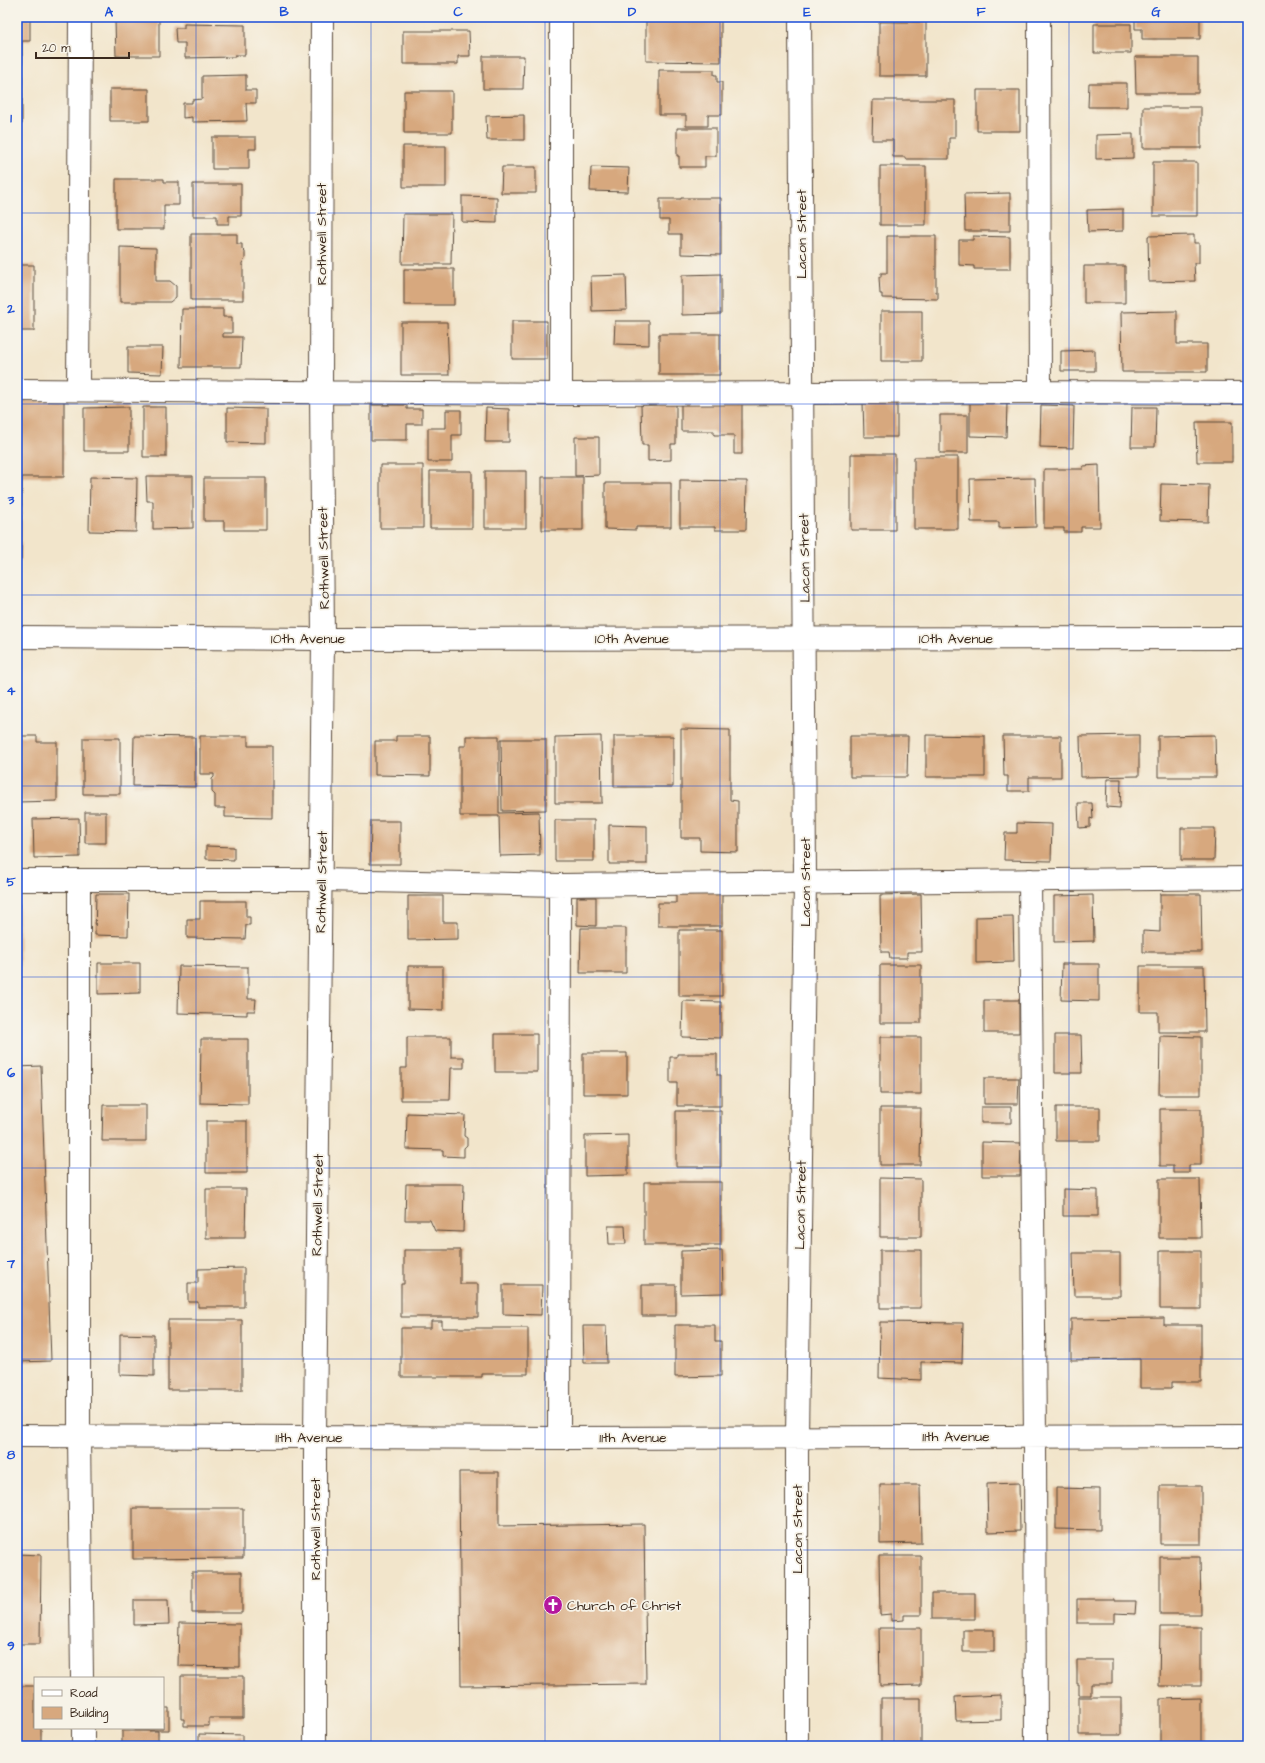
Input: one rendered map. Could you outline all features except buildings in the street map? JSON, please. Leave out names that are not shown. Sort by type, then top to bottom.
[{"type":"street","points":[[78,390],[80,17]]},
{"type":"street","name":"Rothwell Street","points":[[315,1746],[314,1436],[322,880],[323,639],[321,391],[322,17]]},
{"type":"street","points":[[561,17],[561,394]]},
{"type":"street","name":"Lacon Street","points":[[797,1746],[797,1436],[805,881],[805,638],[800,17]]},
{"type":"street","points":[[1039,17],[1040,392]]},
{"type":"street","points":[[17,390],[321,391],[561,394],[1040,392],[1248,393]]},
{"type":"street","name":"10th Avenue","points":[[17,637],[323,639],[1248,638]]},
{"type":"street","points":[[17,880],[322,880],[560,885],[805,881],[1248,878]]},
{"type":"street","points":[[79,880],[82,1677]]},
{"type":"street","points":[[1030,880],[1036,1746]]},
{"type":"street","points":[[559,1438],[560,885]]},
{"type":"street","name":"11th Avenue","points":[[17,1436],[559,1438],[797,1436],[1248,1436]]},
{"type":"street","points":[[83,1729],[83,1746]]},
{"type":"place","name":"Church of Christ","points":[[553,1605]]}]
